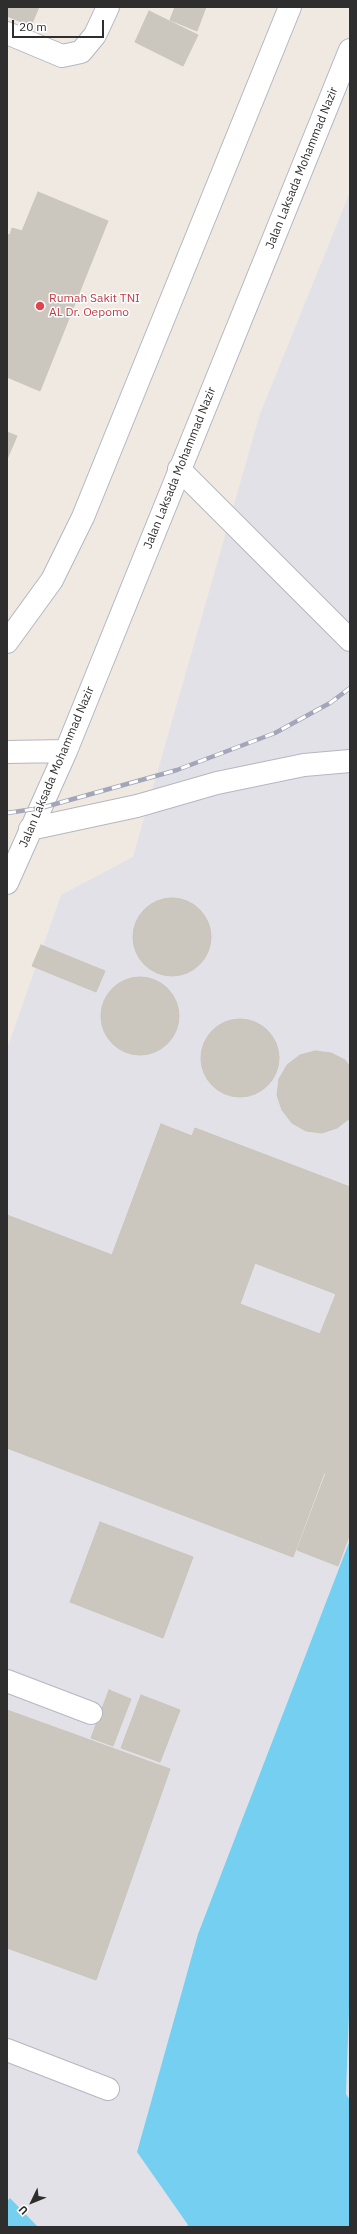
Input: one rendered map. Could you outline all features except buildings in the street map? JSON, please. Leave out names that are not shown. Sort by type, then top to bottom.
[{"type":"street","points":[[7,33],[62,56],[81,52],[95,35],[108,7]]},
{"type":"street","points":[[10,638],[52,580],[83,518],[290,7]]},
{"type":"street","name":"Jalan Laksada Mohammad Nazir","points":[[7,883],[66,751],[350,50]]},
{"type":"street","points":[[179,469],[350,640]]},
{"type":"street","points":[[7,752],[66,751]]},
{"type":"street","points":[[30,829],[137,806],[217,783],[304,766],[350,762]]},
{"type":"street","points":[[7,1682],[91,1713]]},
{"type":"street","points":[[7,2050],[108,2089]]},
{"type":"shaded area","points":[[350,192],[350,1540],[198,1934],[137,2152],[188,2225],[186,2227],[38,2227],[10,2198],[7,2201],[7,1049],[61,895],[133,857],[260,414]]},
{"type":"shaded area","points":[[350,1985],[350,2100],[346,2094]]},
{"type":"water","points":[[350,1540],[350,1985],[346,2094],[350,2100],[350,2227],[186,2227],[188,2225],[137,2152],[198,1934]]},
{"type":"water","points":[[10,2198],[38,2227],[7,2227],[7,2201]]},
{"type":"railway","points":[[7,813],[41,808],[177,770],[275,733],[330,703],[350,688]]},
{"type":"place","name":"Rumah Sakit TNI AL Dr. Oepomo","points":[[40,306]]}]
